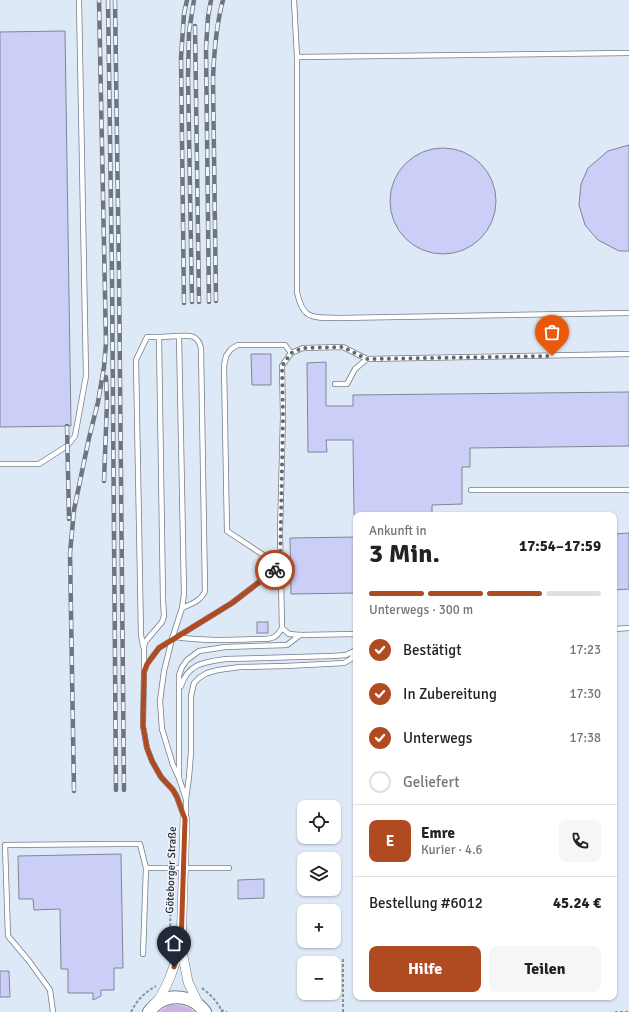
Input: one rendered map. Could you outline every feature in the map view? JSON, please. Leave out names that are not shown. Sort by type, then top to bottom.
[{"type":"street","name":"Göteborger Straße","points":[[185,819],[181,946],[188,982],[202,1009]]},
{"type":"street","name":"Göteborger Straße","points":[[152,1009],[162,994],[174,967],[181,946]]},
{"type":"street","points":[[152,1009],[162,1001],[177,997],[186,998],[193,1001],[202,1009]]},
{"type":"lane","points":[[0,464],[39,464],[67,446],[75,436],[86,376],[79,0]]},
{"type":"lane","points":[[294,0],[297,57],[297,292],[299,302],[302,309],[306,313],[318,317],[339,318],[629,313]]},
{"type":"lane","points":[[297,57],[629,53]]},
{"type":"lane","points":[[144,648],[141,635],[136,360],[147,337],[187,335],[196,338],[201,348],[205,591],[200,599],[182,608]]},
{"type":"lane","points":[[179,336],[184,594],[182,608],[164,671],[161,713],[162,730],[186,799]]},
{"type":"lane","points":[[159,337],[164,616],[162,622],[145,642],[143,726],[147,748],[152,761],[161,777],[173,790],[177,797],[185,819]]},
{"type":"lane","points":[[280,566],[227,531],[224,366],[226,356],[231,349],[238,345],[284,345],[291,353]]},
{"type":"lane","points":[[174,638],[236,640],[266,639],[274,637],[282,628],[280,566],[283,416],[282,366],[291,353],[303,348],[343,347],[367,359],[629,354]]},
{"type":"lane","points":[[335,384],[347,384],[355,368],[367,359]]},
{"type":"lane","points":[[471,490],[629,490]]},
{"type":"lane","points":[[144,672],[147,664],[159,648],[232,603],[280,566]]},
{"type":"lane","points":[[282,628],[289,634],[300,635],[353,634]]},
{"type":"lane","points":[[617,629],[629,628]]},
{"type":"lane","points":[[179,778],[179,675],[182,666],[199,651],[225,647],[287,645],[300,635]]},
{"type":"lane","points":[[179,691],[182,681],[187,673],[196,665],[210,661],[226,659],[339,656],[353,652]]},
{"type":"lane","points":[[185,819],[191,752],[191,696],[194,683],[199,678],[207,673],[240,667],[344,663],[351,659],[353,655]]},
{"type":"lane","points":[[53,1012],[50,990],[29,961],[8,936],[4,845],[140,844],[146,868],[143,954]]},
{"type":"lane","points":[[146,868],[229,868]]},
{"type":"path","points":[[166,957],[170,938],[171,869]]},
{"type":"path","points":[[343,957],[343,1011]]},
{"type":"path","points":[[221,1010],[227,1012]]},
{"type":"path","points":[[615,1012],[629,1012]]},
{"type":"shaded area","points":[[170,1005],[183,1006],[195,1012],[159,1012]]},
{"type":"building","points":[[65,31],[71,426],[0,427],[0,32]]},
{"type":"building","points":[[629,145],[629,251],[619,251],[598,240],[585,225],[579,205],[581,184],[588,168],[608,151]]},
{"type":"building","points":[[443,148],[463,152],[480,164],[492,181],[496,201],[492,221],[480,238],[463,250],[443,254],[423,250],[406,238],[394,221],[390,201],[394,181],[406,164],[423,152]]},
{"type":"building","points":[[251,354],[271,354],[271,385],[252,385]]},
{"type":"building","points":[[326,362],[326,406],[353,406],[353,395],[629,392],[629,446],[470,448],[470,467],[462,467],[462,504],[432,505],[432,512],[354,512],[353,440],[326,440],[327,452],[308,452],[307,363]]},
{"type":"building","points":[[629,533],[629,589],[617,590],[617,534]]},
{"type":"building","points":[[353,537],[353,593],[291,594],[290,538]]},
{"type":"building","points":[[257,622],[268,622],[268,633],[257,633]]},
{"type":"building","points":[[121,854],[123,968],[114,968],[114,990],[101,990],[101,996],[93,1000],[93,993],[68,993],[68,969],[61,969],[60,909],[34,910],[33,899],[19,899],[18,856]]},
{"type":"building","points":[[264,879],[264,898],[238,899],[238,880]]},
{"type":"building","points":[[0,971],[9,971],[10,997],[0,997]]},
{"type":"railway","points":[[74,791],[70,553],[74,510],[98,402],[104,367],[106,343],[99,0]]},
{"type":"railway","points":[[108,0],[112,276],[116,790]]},
{"type":"railway","points":[[115,0],[124,790]]},
{"type":"railway","points":[[184,303],[181,58],[184,14],[187,0]]},
{"type":"railway","points":[[192,302],[188,78],[189,32],[194,0]]},
{"type":"railway","points":[[209,302],[206,48],[208,17],[211,0]]},
{"type":"railway","points":[[216,301],[213,79],[216,39],[223,0]]},
{"type":"railway","points":[[195,26],[199,302]]},
{"type":"railway","points":[[104,481],[107,402],[106,377]]},
{"type":"railway","points":[[67,426],[69,519]]},
{"type":"way so far","points":[[275,570],[280,566],[283,416],[282,366],[291,353],[303,348],[343,347],[367,359],[552,356]]},
{"type":"route","points":[[174,967],[181,946],[185,819],[177,797],[173,790],[161,777],[147,748],[143,726],[144,672],[147,664],[159,648],[232,603],[275,570]]}]
